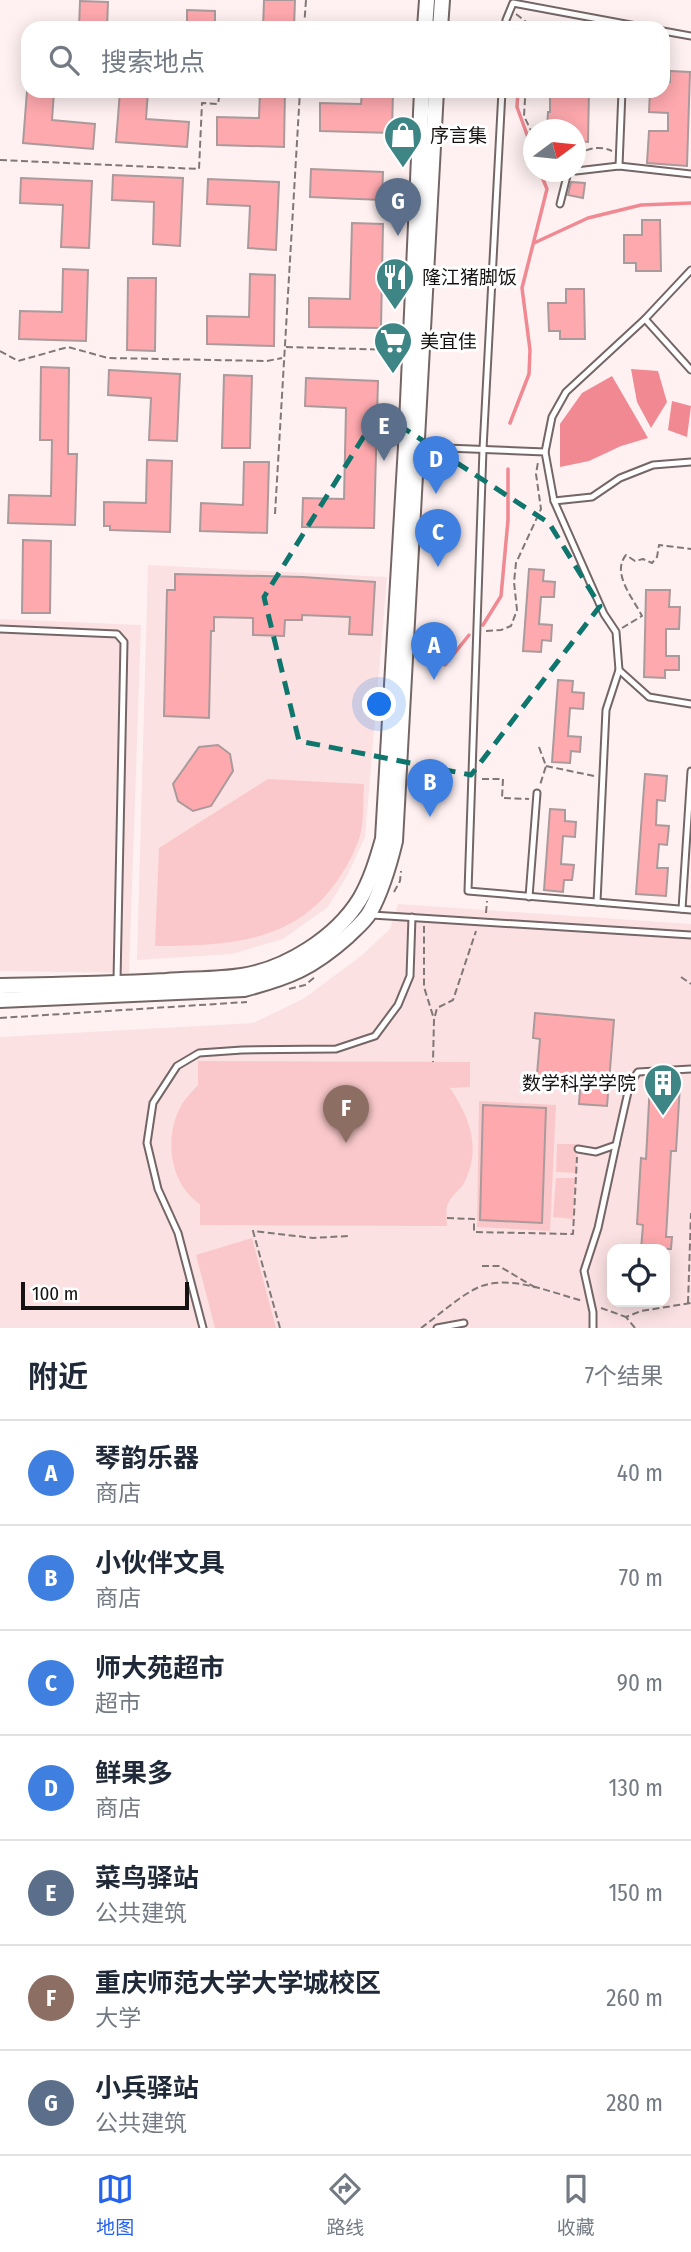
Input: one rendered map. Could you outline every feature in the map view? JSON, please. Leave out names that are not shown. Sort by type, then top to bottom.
[{"type":"street","points":[[426,21],[427,0]]},
{"type":"street","points":[[440,21],[442,0]]},
{"type":"street","points":[[0,986],[117,990],[244,989],[305,969],[332,950],[369,915],[386,878],[395,841],[412,447],[410,350],[422,98]]},
{"type":"street","points":[[0,1000],[242,976],[273,968],[299,957],[316,944],[359,901],[374,873],[383,839],[423,311],[436,98]]},
{"type":"lane","points":[[507,21],[513,3],[600,21]]},
{"type":"lane","points":[[670,32],[691,36]]},
{"type":"lane","points":[[502,98],[483,449],[468,891],[691,910]]},
{"type":"lane","points":[[619,166],[622,98]]},
{"type":"lane","points":[[586,170],[619,166],[691,174]]},
{"type":"lane","points":[[560,204],[566,182]]},
{"type":"lane","points":[[597,902],[606,710],[619,670],[616,632],[604,614],[554,502],[545,453],[552,417],[566,392],[645,318],[691,270]]},
{"type":"lane","points":[[645,318],[691,370]]},
{"type":"lane","points":[[386,333],[411,334]]},
{"type":"lane","points":[[412,447],[545,453]]},
{"type":"lane","points":[[554,502],[592,497],[620,478],[653,465],[691,462]]},
{"type":"lane","points":[[0,629],[117,634],[124,642],[117,990]]},
{"type":"lane","points":[[619,670],[649,696],[691,704]]},
{"type":"lane","points":[[682,909],[691,771]]},
{"type":"lane","points":[[529,897],[537,796]]},
{"type":"lane","points":[[369,915],[691,935]]},
{"type":"lane","points":[[203,1328],[178,1233],[158,1189],[147,1143],[153,1103],[177,1066],[199,1053],[336,1049],[374,1036],[398,1005],[411,976],[412,917]]},
{"type":"lane","points":[[593,1328],[584,1271],[597,1228],[629,1083],[638,1072],[691,1069]]},
{"type":"lane","points":[[578,1149],[596,1152],[616,1145]]},
{"type":"lane","points":[[437,1328],[464,1323]]},
{"type":"path","points":[[304,21],[306,0]]},
{"type":"path","points":[[510,10],[527,21]]},
{"type":"path","points":[[0,160],[199,169],[202,103],[218,104],[219,98]]},
{"type":"path","points":[[275,514],[300,98]]},
{"type":"path","points":[[526,98],[526,119]]},
{"type":"path","points":[[586,150],[603,147],[620,155]]},
{"type":"path","points":[[0,351],[18,361],[68,347],[108,358],[267,361],[283,358]]},
{"type":"path","points":[[284,347],[410,350]]},
{"type":"path","points":[[477,631],[500,630],[511,626],[517,610],[514,582],[516,563],[541,509],[536,474],[538,457],[545,453]]},
{"type":"path","points":[[616,632],[642,616],[620,571],[620,562],[626,555],[635,561],[643,559],[652,563],[657,556],[659,545],[691,549]]},
{"type":"path","points":[[472,779],[503,779],[502,798],[537,796],[547,766],[539,747]]},
{"type":"path","points":[[547,766],[603,777]]},
{"type":"path","points":[[394,892],[400,881],[401,867]]},
{"type":"path","points":[[433,1062],[434,1019],[437,1007],[453,1000],[476,930],[486,922],[488,893]]},
{"type":"path","points":[[424,918],[424,987],[434,1019]]},
{"type":"path","points":[[281,992],[305,985],[323,971]]},
{"type":"path","points":[[681,977],[691,984]]},
{"type":"path","points":[[0,1017],[245,1003],[257,999]]},
{"type":"path","points":[[447,1218],[474,1219],[474,1232],[573,1234],[578,1149]]},
{"type":"path","points":[[626,1317],[640,1311],[689,1303],[691,1213]]},
{"type":"path","points":[[280,1328],[253,1231],[313,1238],[348,1236]]},
{"type":"path","points":[[482,1266],[499,1266],[540,1290]]},
{"type":"path","points":[[421,1328],[476,1288],[497,1283],[518,1284],[591,1304],[626,1317],[635,1328]]},
{"type":"highlighted area","points":[[379,412],[549,523],[600,606],[471,775],[299,741],[264,597]]},
{"type":"shaded area","points":[[631,369],[658,371],[667,402],[651,428],[637,402]]},
{"type":"shaded area","points":[[612,376],[648,438],[621,446],[589,461],[560,467],[560,424],[582,393]]},
{"type":"shaded area","points":[[672,401],[691,406],[687,437],[668,430]]},
{"type":"shaded area","points":[[148,565],[387,577],[365,837],[347,876],[328,907],[283,939],[232,954],[137,960]]},
{"type":"shaded area","points":[[0,619],[141,625],[129,973],[0,971]]},
{"type":"shaded area","points":[[268,779],[364,784],[361,832],[341,875],[323,898],[304,915],[282,928],[235,941],[155,946],[159,848]]},
{"type":"shaded area","points":[[398,904],[691,924],[691,1328],[0,1328],[0,1037],[253,1023],[303,999],[361,956],[390,929]]},
{"type":"shaded area","points":[[198,1061],[470,1062],[470,1087],[450,1088],[468,1122],[473,1145],[465,1181],[447,1206],[447,1226],[200,1225],[200,1204],[190,1195],[176,1172],[171,1145],[176,1118],[183,1103],[198,1085]]},
{"type":"shaded area","points":[[479,1101],[556,1105],[550,1231],[477,1227]]},
{"type":"shaded area","points":[[557,1144],[577,1144],[576,1173],[556,1172]]},
{"type":"shaded area","points":[[556,1178],[575,1178],[573,1219],[553,1217]]},
{"type":"shaded area","points":[[252,1238],[276,1328],[215,1328],[196,1255]]},
{"type":"building","points":[[264,0],[295,0],[294,21],[263,21]]},
{"type":"building","points":[[80,1],[108,2],[107,21],[79,21]]},
{"type":"building","points":[[187,10],[215,11],[215,21],[187,21]]},
{"type":"building","points":[[670,71],[690,72],[687,166],[647,163],[649,131],[668,131],[668,113],[649,112],[650,98],[670,98]]},
{"type":"building","points":[[26,98],[54,98],[52,120],[95,124],[93,149],[23,143]]},
{"type":"building","points":[[119,98],[148,98],[146,119],[189,122],[187,147],[116,142]]},
{"type":"building","points":[[260,98],[285,98],[284,147],[217,145],[217,117],[259,118]]},
{"type":"building","points":[[361,98],[393,98],[392,133],[320,131],[320,103],[361,104]]},
{"type":"building","points":[[550,98],[589,98],[588,142],[586,119],[548,119]]},
{"type":"building","points":[[311,169],[383,172],[382,200],[310,197]]},
{"type":"building","points":[[113,175],[183,178],[180,246],[153,244],[154,202],[112,200]]},
{"type":"building","points":[[21,178],[92,181],[89,248],[61,247],[63,205],[20,203]]},
{"type":"building","points":[[208,179],[279,182],[276,250],[248,248],[250,206],[207,204]]},
{"type":"building","points":[[571,182],[585,183],[583,198],[568,195]]},
{"type":"building","points":[[642,220],[660,220],[661,271],[636,271],[636,263],[624,263],[624,235],[642,235]]},
{"type":"building","points":[[352,223],[383,224],[381,328],[309,327],[309,298],[350,299]]},
{"type":"building","points":[[63,269],[88,270],[86,341],[19,339],[20,311],[62,312]]},
{"type":"building","points":[[250,274],[275,275],[274,346],[207,344],[207,316],[249,317]]},
{"type":"building","points":[[128,278],[156,278],[155,351],[127,350]]},
{"type":"building","points":[[566,289],[584,289],[585,339],[560,339],[560,331],[549,331],[548,303],[566,303]]},
{"type":"building","points":[[41,367],[69,368],[68,454],[77,454],[75,525],[8,523],[9,495],[51,496],[52,440],[40,440]]},
{"type":"building","points":[[109,370],[180,374],[177,441],[149,440],[151,398],[108,395]]},
{"type":"building","points":[[224,375],[252,376],[250,448],[222,448]]},
{"type":"building","points":[[306,378],[378,381],[374,528],[302,527],[303,498],[344,499],[346,408],[305,406]]},
{"type":"building","points":[[147,460],[172,461],[170,532],[110,530],[110,526],[104,526],[104,502],[146,503]]},
{"type":"building","points":[[244,462],[269,462],[267,533],[200,531],[201,503],[243,505]]},
{"type":"building","points":[[23,540],[51,541],[50,613],[22,613]]},
{"type":"building","points":[[529,569],[544,570],[543,581],[555,582],[554,597],[541,597],[539,624],[552,625],[551,641],[542,640],[541,652],[523,651]]},
{"type":"building","points":[[175,574],[303,577],[375,582],[372,635],[349,634],[350,617],[302,615],[302,620],[285,620],[284,636],[253,635],[253,618],[214,617],[214,631],[211,631],[209,718],[164,716],[167,590],[175,590]]},
{"type":"building","points":[[646,590],[670,590],[669,607],[680,607],[679,629],[666,629],[666,656],[679,656],[679,670],[665,670],[665,678],[644,677]]},
{"type":"building","points":[[558,680],[573,681],[572,692],[584,693],[583,709],[570,708],[568,736],[581,737],[580,752],[571,751],[570,763],[552,762]]},
{"type":"building","points":[[218,745],[230,754],[233,771],[211,806],[193,811],[178,801],[173,784],[199,747]]},
{"type":"building","points":[[645,774],[667,776],[665,801],[657,800],[656,825],[669,826],[667,845],[659,844],[657,868],[668,868],[666,896],[636,894]]},
{"type":"building","points":[[550,809],[565,810],[565,821],[576,822],[575,837],[563,836],[561,864],[574,865],[572,880],[564,880],[563,892],[544,890]]},
{"type":"building","points":[[535,1013],[614,1020],[607,1106],[579,1104],[580,1089],[536,1086],[540,1039],[533,1038]]},
{"type":"building","points":[[650,1083],[680,1085],[676,1151],[671,1151],[666,1237],[672,1237],[671,1249],[670,1244],[641,1244],[643,1225],[637,1224],[641,1158],[646,1159]]},
{"type":"building","points":[[483,1105],[546,1108],[542,1223],[480,1220]]},
{"type":"waterway","points":[[518,98],[517,107],[523,124]]},
{"type":"waterway","points":[[510,423],[529,374],[530,350],[522,288],[547,189],[544,182]]},
{"type":"waterway","points":[[534,243],[588,218],[641,205],[691,203]]},
{"type":"waterway","points":[[483,625],[501,596],[508,520],[508,469]]},
{"type":"waterway","points":[[445,665],[469,635]]},
{"type":"place","name":"序言集","points":[[403,169]]},
{"type":"place","name":"小兵驿站","points":[[398,236]]},
{"type":"place","name":"隆江猪脚饭","points":[[395,311]]},
{"type":"place","name":"美宜佳","points":[[393,375]]},
{"type":"place","name":"菜鸟驿站","points":[[384,461]]},
{"type":"place","name":"鲜果多","points":[[436,494]]},
{"type":"place","name":"师大苑超市","points":[[438,567]]},
{"type":"place","name":"琴韵乐器","points":[[434,680]]},
{"type":"place","name":"小伙伴文具","points":[[430,817]]},
{"type":"place","name":"数学科学学院","points":[[663,1117]]},
{"type":"place","name":"重庆师范大学大学城校区","points":[[346,1143]]}]
